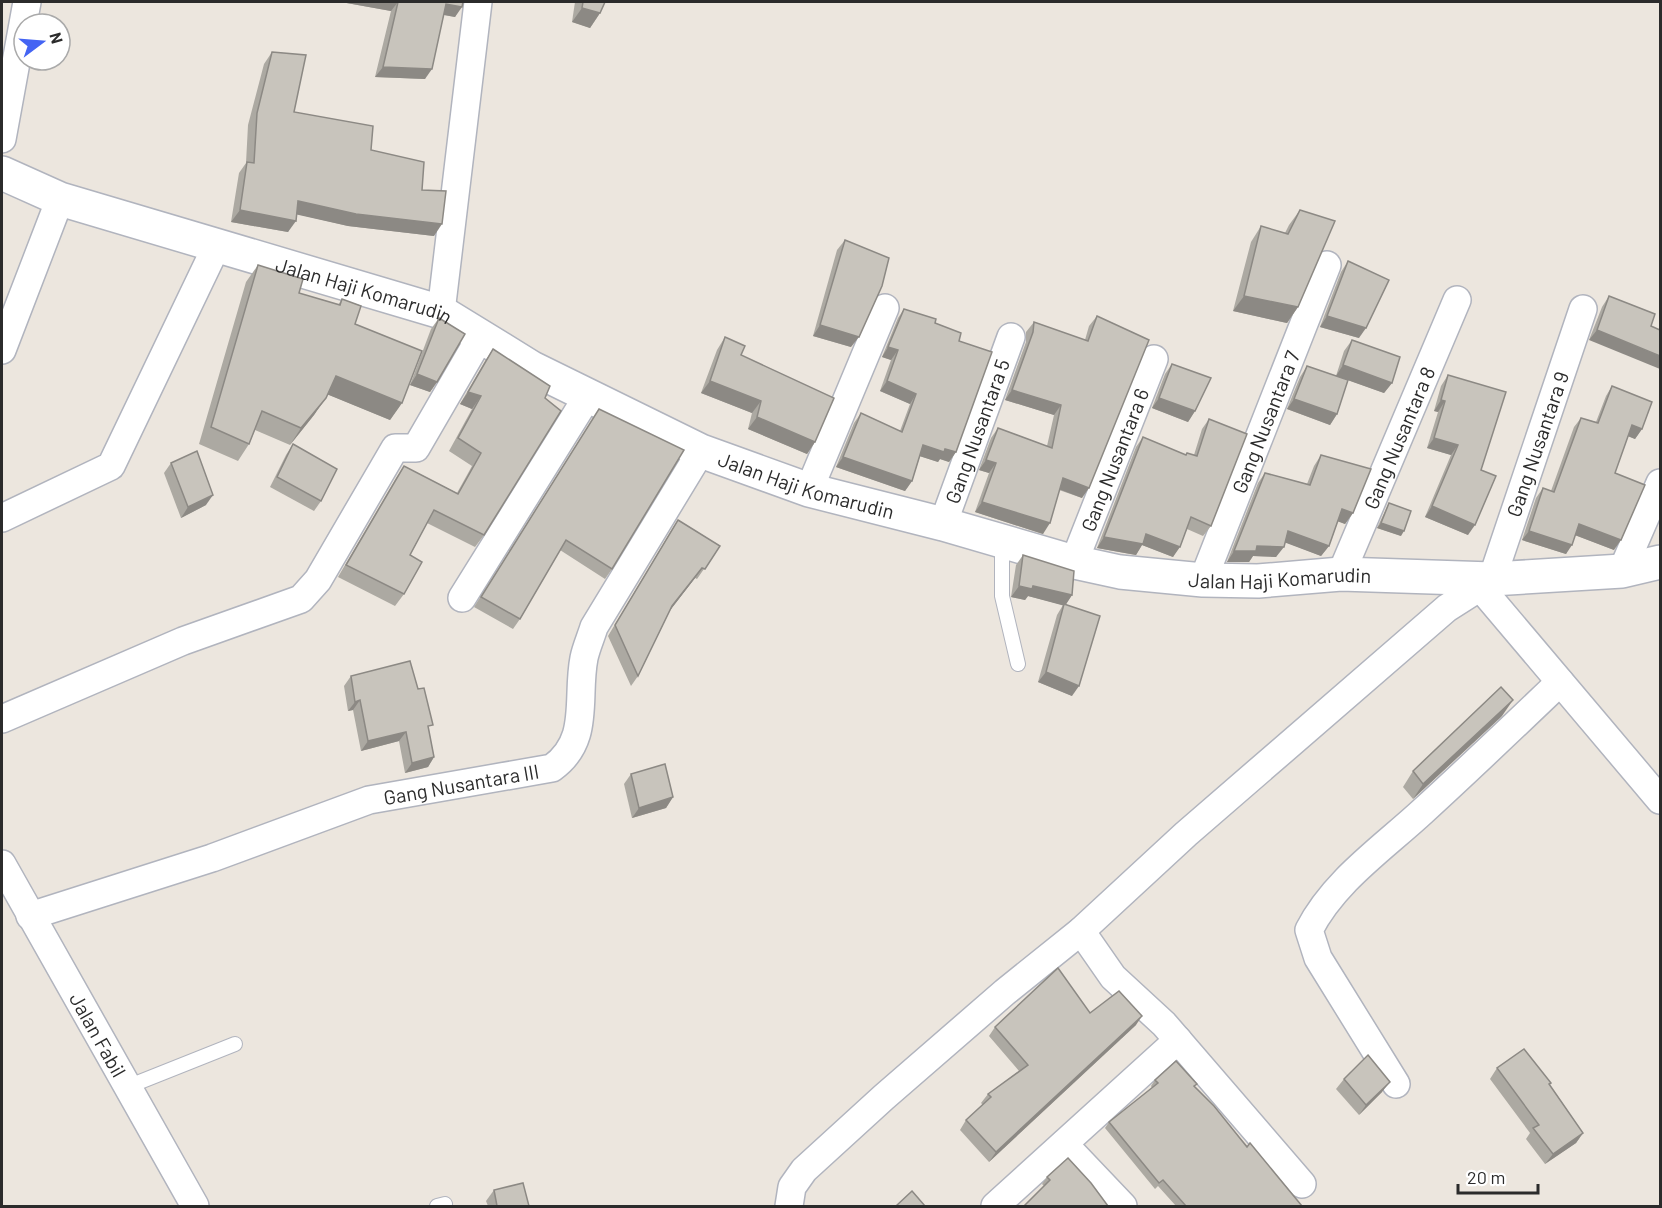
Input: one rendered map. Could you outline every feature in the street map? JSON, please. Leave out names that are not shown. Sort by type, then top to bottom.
[{"type":"street","points":[[2,139],[27,2]]},
{"type":"street","points":[[441,312],[478,2]]},
{"type":"street","name":"Jalan Haji Komarudin","points":[[2,173],[60,199],[441,312],[532,368],[701,451],[809,490],[943,524],[1074,562],[1120,572],[1203,580],[1258,581],[1341,574],[1486,583],[1622,572],[1660,562]]},
{"type":"street","points":[[2,350],[60,199]]},
{"type":"street","points":[[2,518],[111,466],[218,245]]},
{"type":"street","name":"Gang Nusantara 7","points":[[1203,580],[1328,265]]},
{"type":"street","name":"Gang Nusantara 8","points":[[1341,574],[1457,300]]},
{"type":"street","points":[[809,490],[885,308]]},
{"type":"street","name":"Gang Nusantara 9","points":[[1486,583],[1583,309]]},
{"type":"street","points":[[2,719],[183,640],[301,599],[318,580],[395,448],[416,448],[482,336]]},
{"type":"street","name":"Gang Nusantara 5","points":[[943,524],[1011,338]]},
{"type":"street","name":"Gang Nusantara 6","points":[[1074,562],[1154,359]]},
{"type":"street","points":[[462,598],[589,394]]},
{"type":"street","name":"Gang Nusantara III","points":[[30,916],[212,858],[369,800],[552,768],[566,758],[574,745],[580,724],[584,659],[594,627],[701,451]]},
{"type":"street","points":[[1622,572],[1660,483]]},
{"type":"street","points":[[789,1206],[792,1187],[804,1170],[996,1000],[1081,931],[1269,760],[1447,608],[1486,583],[1560,682],[1660,800]]},
{"type":"street","points":[[1396,1084],[1318,958],[1309,930],[1316,917],[1372,853],[1420,814],[1560,682]]},
{"type":"street","name":"Jalan Fabil","points":[[2,864],[195,1206]]},
{"type":"street","points":[[1081,931],[1113,977],[1178,1040],[1302,1184]]},
{"type":"street","points":[[995,1206],[1178,1040]]},
{"type":"street","points":[[1064,1144],[1123,1206]]},
{"type":"lane","points":[[1002,541],[1002,596],[1018,664]]},
{"type":"lane","points":[[127,1087],[235,1044]]},
{"type":"building","points":[[398,2],[463,2],[462,7],[446,4],[432,69],[383,67]]},
{"type":"building","points":[[583,2],[605,2],[600,13],[582,8]]},
{"type":"building","points":[[272,52],[306,55],[294,112],[373,126],[371,150],[424,162],[422,190],[446,191],[442,224],[356,214],[298,201],[296,221],[240,210],[247,162],[254,163],[257,113]]},
{"type":"building","points":[[1300,210],[1335,221],[1298,307],[1244,296],[1261,226],[1288,234]]},
{"type":"building","points":[[845,240],[889,258],[882,286],[859,337],[820,325]]},
{"type":"building","points":[[1348,261],[1389,280],[1366,328],[1327,316]]},
{"type":"building","points":[[258,265],[303,279],[299,293],[340,305],[342,299],[361,306],[355,324],[422,351],[402,403],[336,376],[326,398],[301,428],[262,411],[249,444],[211,427]]},
{"type":"building","points":[[1609,296],[1655,314],[1651,326],[1660,330],[1660,356],[1597,330]]},
{"type":"building","points":[[904,309],[936,319],[935,323],[961,333],[959,341],[992,352],[956,452],[945,449],[944,452],[923,445],[912,481],[843,457],[861,413],[902,432],[916,394],[887,381],[898,350],[888,347]]},
{"type":"building","points":[[1097,316],[1149,340],[1089,488],[1063,478],[1050,523],[982,502],[996,463],[986,460],[998,428],[1052,448],[1061,405],[1012,390],[1033,332],[1034,322],[1088,341]]},
{"type":"building","points":[[439,318],[465,334],[437,382],[417,374]]},
{"type":"building","points":[[725,337],[745,346],[741,355],[834,398],[815,442],[757,417],[761,401],[710,381]]},
{"type":"building","points":[[1352,340],[1400,357],[1392,383],[1343,365]]},
{"type":"building","points":[[493,349],[550,386],[545,398],[561,411],[484,535],[434,510],[410,555],[422,562],[404,594],[346,565],[404,466],[458,494],[481,453],[458,438],[481,396],[468,392]]},
{"type":"building","points":[[1172,364],[1211,378],[1195,411],[1159,398]]},
{"type":"building","points":[[1307,366],[1348,380],[1337,414],[1294,399]]},
{"type":"building","points":[[1448,375],[1506,392],[1481,470],[1496,476],[1475,525],[1432,506],[1458,445],[1434,438],[1445,401],[1441,400]]},
{"type":"building","points":[[1612,386],[1652,402],[1642,429],[1632,425],[1615,473],[1645,485],[1621,540],[1579,524],[1572,545],[1529,531],[1543,488],[1554,492],[1581,418],[1598,423]]},
{"type":"building","points":[[599,409],[684,450],[612,569],[566,540],[520,619],[481,597]]},
{"type":"building","points":[[1209,419],[1247,434],[1211,526],[1191,517],[1180,547],[1146,534],[1143,544],[1104,537],[1143,437],[1186,455],[1187,453],[1197,456]]},
{"type":"building","points":[[293,444],[337,469],[321,501],[277,477]]},
{"type":"building","points":[[197,451],[213,495],[188,507],[171,463]]},
{"type":"building","points":[[1321,455],[1371,469],[1353,513],[1342,509],[1329,546],[1288,531],[1284,547],[1257,546],[1256,551],[1234,551],[1265,473],[1310,485]]},
{"type":"building","points":[[1389,503],[1411,511],[1404,531],[1381,523]]},
{"type":"building","points":[[678,520],[720,546],[705,569],[702,568],[672,606],[638,676],[615,625]]},
{"type":"building","points":[[1023,555],[1074,571],[1072,595],[1033,586],[1032,589],[1019,586]]},
{"type":"building","points":[[1064,604],[1100,616],[1079,686],[1046,672]]},
{"type":"building","points":[[410,661],[418,689],[424,688],[433,725],[428,726],[434,757],[412,763],[406,732],[368,741],[360,700],[355,702],[351,676]]},
{"type":"building","points":[[1501,687],[1513,700],[1423,784],[1413,771]]},
{"type":"building","points":[[665,764],[673,797],[639,808],[631,774]]},
{"type":"building","points":[[1058,968],[1090,1013],[1119,991],[1142,1016],[996,1152],[966,1120],[991,1097],[988,1094],[1028,1065],[995,1027]]},
{"type":"building","points":[[1524,1049],[1551,1083],[1549,1084],[1583,1133],[1553,1154],[1533,1128],[1539,1125],[1497,1068]]},
{"type":"building","points":[[1368,1055],[1390,1082],[1366,1105],[1344,1079]]},
{"type":"building","points":[[1176,1061],[1197,1084],[1194,1086],[1214,1106],[1247,1147],[1250,1143],[1302,1206],[1186,1206],[1163,1180],[1159,1183],[1109,1122],[1158,1083],[1155,1080]]},
{"type":"building","points":[[1068,1158],[1108,1206],[1024,1206],[1050,1180],[1047,1177]]},
{"type":"building","points":[[523,1183],[529,1206],[497,1206],[494,1190]]},
{"type":"building","points":[[912,1191],[925,1206],[896,1206]]}]
